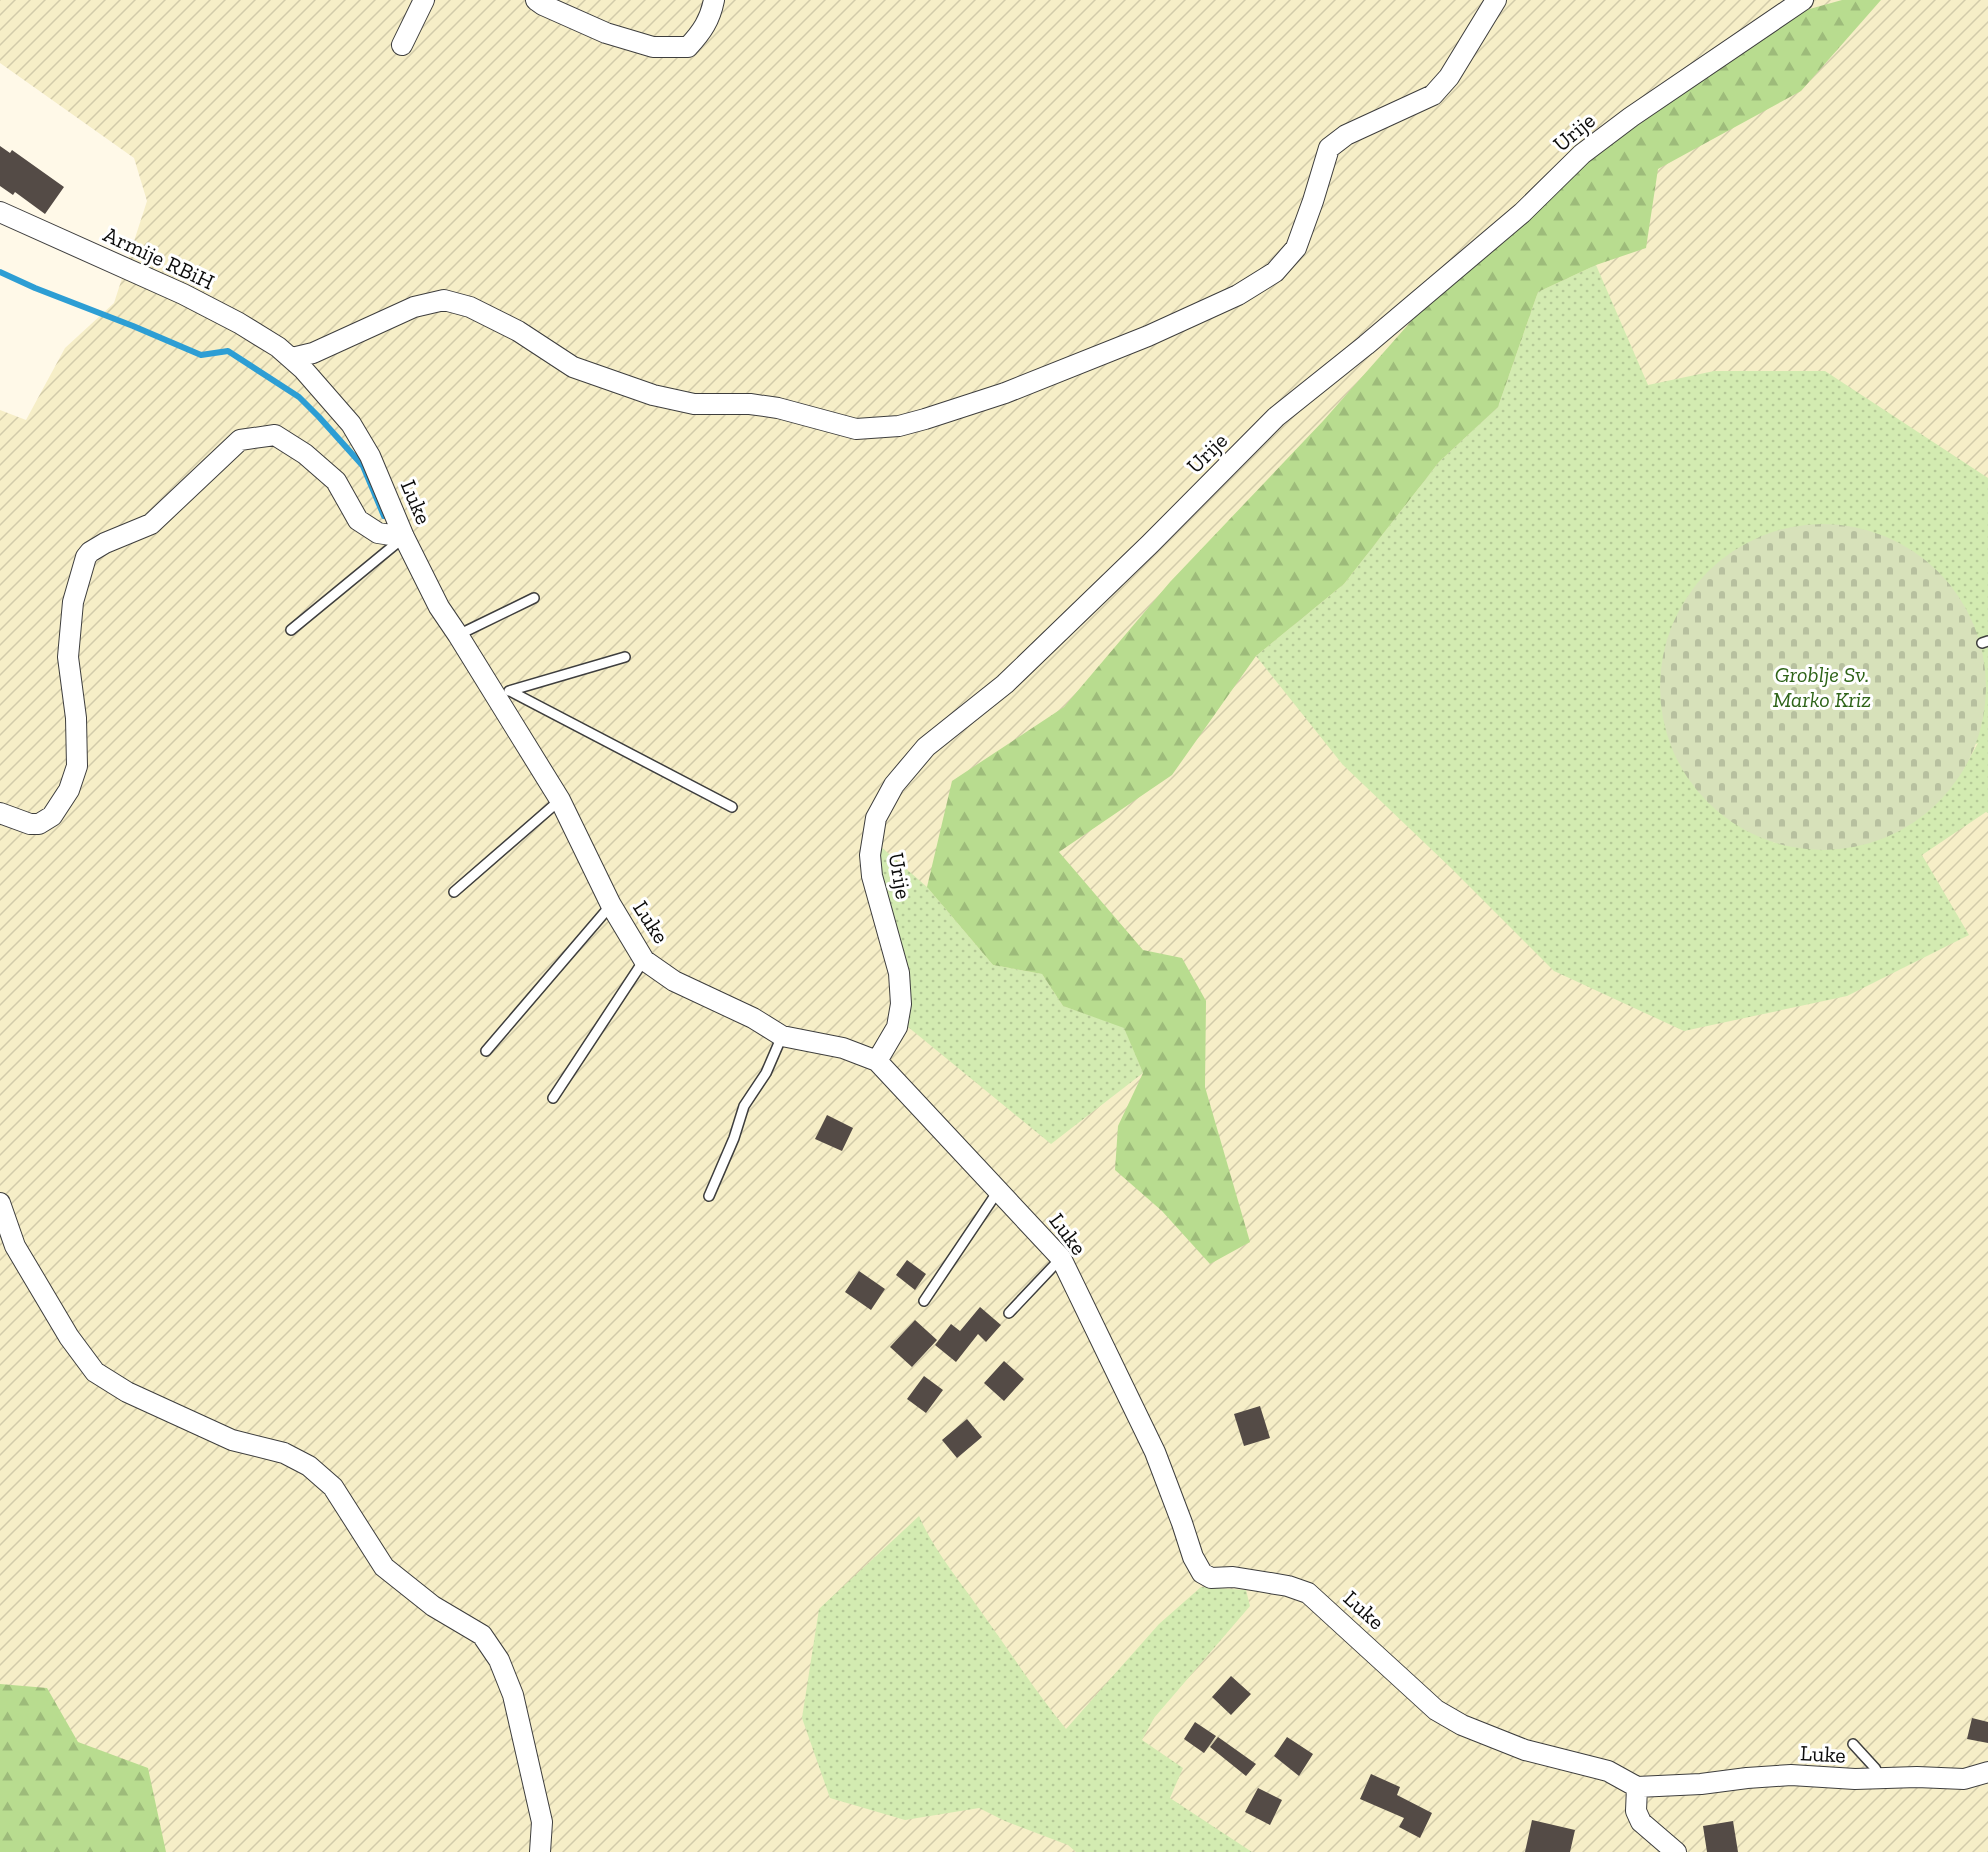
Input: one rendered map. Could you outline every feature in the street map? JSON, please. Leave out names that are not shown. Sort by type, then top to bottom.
[{"type":"street","points":[[402,45],[424,0]]},
{"type":"street","points":[[536,0],[606,33],[653,47],[688,47],[704,30],[712,12],[714,0]]},
{"type":"street","points":[[292,358],[342,340],[414,307],[444,300],[470,307],[518,331],[573,367],[653,395],[694,404],[750,404],[768,407],[856,429],[899,426],[926,418],[1005,393],[1148,336],[1238,296],[1275,272],[1296,248],[1329,148],[1346,135],[1433,95],[1449,77],[1496,0]]},
{"type":"street","name":"Urije","points":[[877,1060],[897,1027],[901,1004],[899,973],[872,876],[870,855],[876,818],[894,785],[926,747],[1005,684],[1150,544],[1276,417],[1366,345],[1522,213],[1582,154],[1631,117],[1803,0]]},
{"type":"street","name":"Armije RBiH","points":[[0,212],[183,294],[239,323],[292,358]]},
{"type":"street","name":"Luke","points":[[292,358],[351,424],[370,456],[404,537],[439,607],[502,694],[560,800],[611,905],[644,960],[674,981],[753,1018],[782,1036],[843,1048],[877,1060],[1061,1258],[1155,1452],[1193,1557],[1202,1573],[1211,1578],[1233,1577],[1287,1586],[1308,1593],[1436,1710],[1462,1725],[1524,1750],[1608,1771],[1637,1786],[1701,1784],[1791,1775],[1881,1779],[1917,1777],[1964,1779],[1988,1772]]},
{"type":"street","points":[[0,813],[30,824],[39,824],[52,816],[69,790],[77,766],[76,718],[68,657],[73,602],[86,557],[105,543],[151,524],[240,440],[275,435],[305,454],[336,481],[358,520],[378,533],[404,537]]},
{"type":"street","points":[[0,1203],[15,1246],[69,1337],[95,1372],[127,1392],[232,1440],[284,1453],[309,1466],[333,1487],[384,1567],[433,1606],[482,1635],[499,1660],[513,1695],[542,1822],[540,1852]]},
{"type":"street","points":[[1637,1786],[1636,1811],[1641,1822],[1676,1852]]},
{"type":"lane","points":[[291,630],[404,537]]},
{"type":"lane","points":[[458,635],[534,598]]},
{"type":"lane","points":[[502,694],[625,657]]},
{"type":"lane","points":[[502,694],[732,807]]},
{"type":"lane","points":[[454,892],[560,800]]},
{"type":"lane","points":[[486,1051],[611,905]]},
{"type":"lane","points":[[553,1098],[644,960]]},
{"type":"lane","points":[[709,1196],[734,1138],[744,1106],[766,1073],[782,1036]]},
{"type":"lane","points":[[924,1300],[999,1190]]},
{"type":"lane","points":[[1009,1313],[1061,1258]]},
{"type":"lane","points":[[1853,1744],[1875,1768],[1881,1779]]},
{"type":"green space","points":[[0,0],[1988,0],[1988,1852],[0,1852],[0,410],[26,420],[65,348],[114,303],[147,201],[134,158],[0,63]]},
{"type":"green space","points":[[1842,0],[1881,0],[1801,91],[1658,169],[1646,248],[1596,265],[1538,292],[1498,407],[1439,462],[1344,584],[1256,656],[1172,775],[1059,852],[1143,950],[1182,958],[1206,1001],[1205,1087],[1250,1242],[1210,1264],[1162,1211],[1115,1170],[1118,1126],[1143,1073],[1124,1028],[1063,1006],[1042,974],[993,965],[927,887],[952,781],[1064,707],[1170,582],[1323,421],[1497,224],[1681,95],[1777,18]]},
{"type":"green space","points":[[1596,265],[1648,385],[1714,371],[1825,371],[1988,478],[1988,813],[1986,812],[1922,855],[1969,935],[1847,996],[1684,1031],[1554,971],[1343,765],[1256,656],[1344,584],[1439,462],[1498,407],[1538,292]],"holes":[[[1978,743],[1963,770],[1771,844]]]},
{"type":"green space","name":"Groblje Sv. Marko Kriz","points":[[1807,524],[1839,524],[1886,536],[1914,551],[1939,571],[1959,596],[1974,624],[1983,655],[1986,687],[1983,719],[1974,750],[1959,778],[1939,803],[1914,823],[1886,838],[1839,850],[1807,850],[1776,843],[1746,831],[1719,813],[1697,791],[1679,764],[1667,734],[1660,703],[1660,671],[1667,640],[1679,610],[1697,583],[1719,561],[1746,543],[1776,531]]},
{"type":"green space","points":[[872,839],[927,887],[993,965],[1042,974],[1063,1006],[1124,1027],[1143,1073],[1051,1144],[902,1022]]},
{"type":"green space","points":[[919,1516],[948,1566],[1066,1729],[1159,1624],[1201,1587],[1246,1590],[1250,1606],[1154,1718],[1142,1740],[1183,1768],[1170,1798],[1252,1852],[1076,1852],[1068,1845],[1005,1821],[979,1808],[905,1820],[830,1798],[802,1718],[819,1609]]},
{"type":"green space","points":[[0,1684],[47,1688],[78,1742],[148,1768],[166,1852],[0,1852]]},
{"type":"building","points":[[0,146],[10,153],[12,150],[64,187],[45,214],[15,192],[13,195],[0,186]]},
{"type":"building","points":[[827,1115],[853,1128],[842,1151],[815,1139]]},
{"type":"building","points":[[907,1260],[926,1274],[915,1290],[896,1275]]},
{"type":"building","points":[[859,1271],[885,1289],[871,1310],[845,1292]]},
{"type":"building","points":[[980,1307],[1001,1325],[986,1342],[978,1334],[956,1362],[935,1345],[951,1324],[960,1331]]},
{"type":"building","points":[[915,1320],[937,1340],[912,1367],[890,1347]]},
{"type":"building","points":[[1004,1361],[1024,1379],[1004,1401],[984,1383]]},
{"type":"building","points":[[924,1376],[943,1390],[926,1413],[907,1399]]},
{"type":"building","points":[[1260,1406],[1270,1438],[1244,1446],[1234,1414]]},
{"type":"building","points":[[967,1419],[982,1437],[957,1458],[942,1440]]},
{"type":"building","points":[[1231,1676],[1251,1694],[1231,1715],[1212,1697]]},
{"type":"building","points":[[1972,1718],[1988,1722],[1988,1743],[1967,1739]]},
{"type":"building","points":[[1195,1722],[1216,1736],[1204,1753],[1184,1739]]},
{"type":"building","points":[[1218,1737],[1256,1764],[1246,1776],[1210,1747]]},
{"type":"building","points":[[1287,1737],[1313,1754],[1299,1776],[1274,1756]]},
{"type":"building","points":[[1371,1774],[1400,1787],[1397,1795],[1432,1813],[1420,1838],[1399,1827],[1404,1818],[1360,1799]]},
{"type":"building","points":[[1258,1788],[1282,1800],[1270,1825],[1245,1812]]},
{"type":"building","points":[[1532,1820],[1575,1830],[1570,1852],[1525,1852]]},
{"type":"building","points":[[1733,1821],[1738,1852],[1707,1852],[1703,1826]]},
{"type":"waterway","points":[[0,272],[201,355],[228,351],[299,397],[319,417],[363,466],[384,516]]}]
